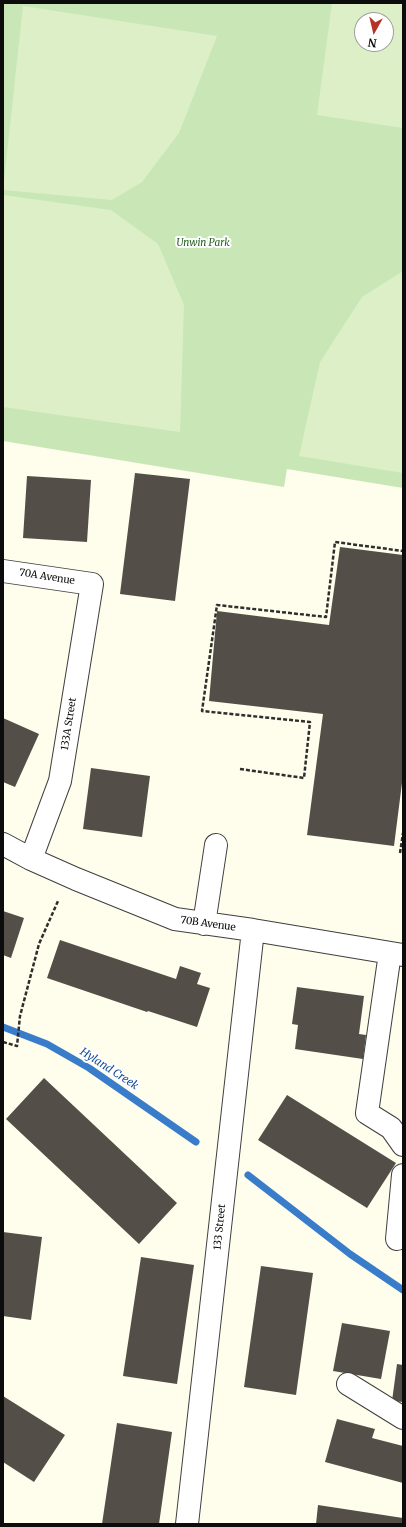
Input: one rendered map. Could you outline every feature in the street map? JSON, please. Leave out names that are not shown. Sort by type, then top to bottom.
[{"type":"street","name":"70A Avenue","points":[[3,571],[92,584]]},
{"type":"street","name":"133A Street","points":[[31,859],[60,782],[92,584]]},
{"type":"street","name":"70B Avenue","points":[[3,844],[31,859],[175,919],[253,930],[396,954]]},
{"type":"street","points":[[204,924],[216,845]]},
{"type":"street","name":"133 Street","points":[[187,1524],[253,930]]},
{"type":"street","points":[[396,954],[367,1113],[391,1128],[403,1145]]},
{"type":"street","points":[[397,1239],[403,1175]]},
{"type":"street","points":[[348,1384],[403,1418]]},
{"type":"path","points":[[240,769],[304,778],[310,722],[202,711],[217,604],[326,617],[335,542],[403,551]]},
{"type":"path","points":[[400,853],[403,833]]},
{"type":"path","points":[[3,1042],[17,1046],[20,1016],[39,944],[58,901]]},
{"type":"green space","name":"Unwin Park","points":[[3,3],[403,3],[403,488],[287,469],[284,487],[3,441]]},
{"type":"green space","points":[[332,3],[403,3],[403,128],[317,115]]},
{"type":"green space","points":[[23,6],[217,36],[179,133],[142,182],[112,200],[3,190]]},
{"type":"green space","points":[[3,195],[111,210],[158,244],[184,305],[180,432],[3,407]]},
{"type":"green space","points":[[403,271],[403,473],[299,456],[320,362],[362,297]]},
{"type":"building","points":[[135,473],[190,479],[175,601],[120,594]]},
{"type":"building","points":[[27,476],[91,480],[87,542],[23,538]]},
{"type":"building","points":[[340,547],[403,555],[403,775],[394,846],[307,835],[323,714],[209,701],[217,611],[329,625]]},
{"type":"building","points":[[3,718],[39,734],[15,787],[3,782]]},
{"type":"building","points":[[91,768],[150,776],[142,837],[83,829]]},
{"type":"building","points":[[3,911],[24,918],[11,958],[3,955]]},
{"type":"building","points":[[60,940],[176,979],[180,966],[201,973],[197,984],[210,988],[197,1027],[148,1011],[147,1012],[47,978]]},
{"type":"building","points":[[297,987],[364,996],[359,1034],[366,1035],[363,1059],[295,1049],[298,1025],[292,1024]]},
{"type":"building","points":[[44,1078],[177,1203],[139,1244],[6,1119]]},
{"type":"building","points":[[287,1095],[396,1163],[367,1208],[258,1140]]},
{"type":"building","points":[[3,1232],[42,1237],[31,1320],[3,1316]]},
{"type":"building","points":[[141,1257],[194,1265],[177,1384],[123,1376]]},
{"type":"building","points":[[261,1266],[313,1273],[296,1395],[244,1387]]},
{"type":"building","points":[[342,1323],[390,1331],[381,1379],[333,1371]]},
{"type":"building","points":[[397,1364],[403,1365],[403,1402],[392,1401]]},
{"type":"building","points":[[3,1396],[65,1435],[34,1482],[3,1462]]},
{"type":"building","points":[[337,1419],[375,1429],[372,1438],[403,1446],[403,1483],[325,1462]]},
{"type":"building","points":[[117,1423],[172,1432],[159,1524],[102,1524]]},
{"type":"building","points":[[318,1505],[403,1518],[403,1524],[316,1524]]},
{"type":"waterway","name":"Hyland Creek","points":[[3,1027],[47,1044],[89,1068],[196,1142]]},
{"type":"waterway","name":"Hyland Creek","points":[[248,1175],[350,1254],[403,1290]]}]
